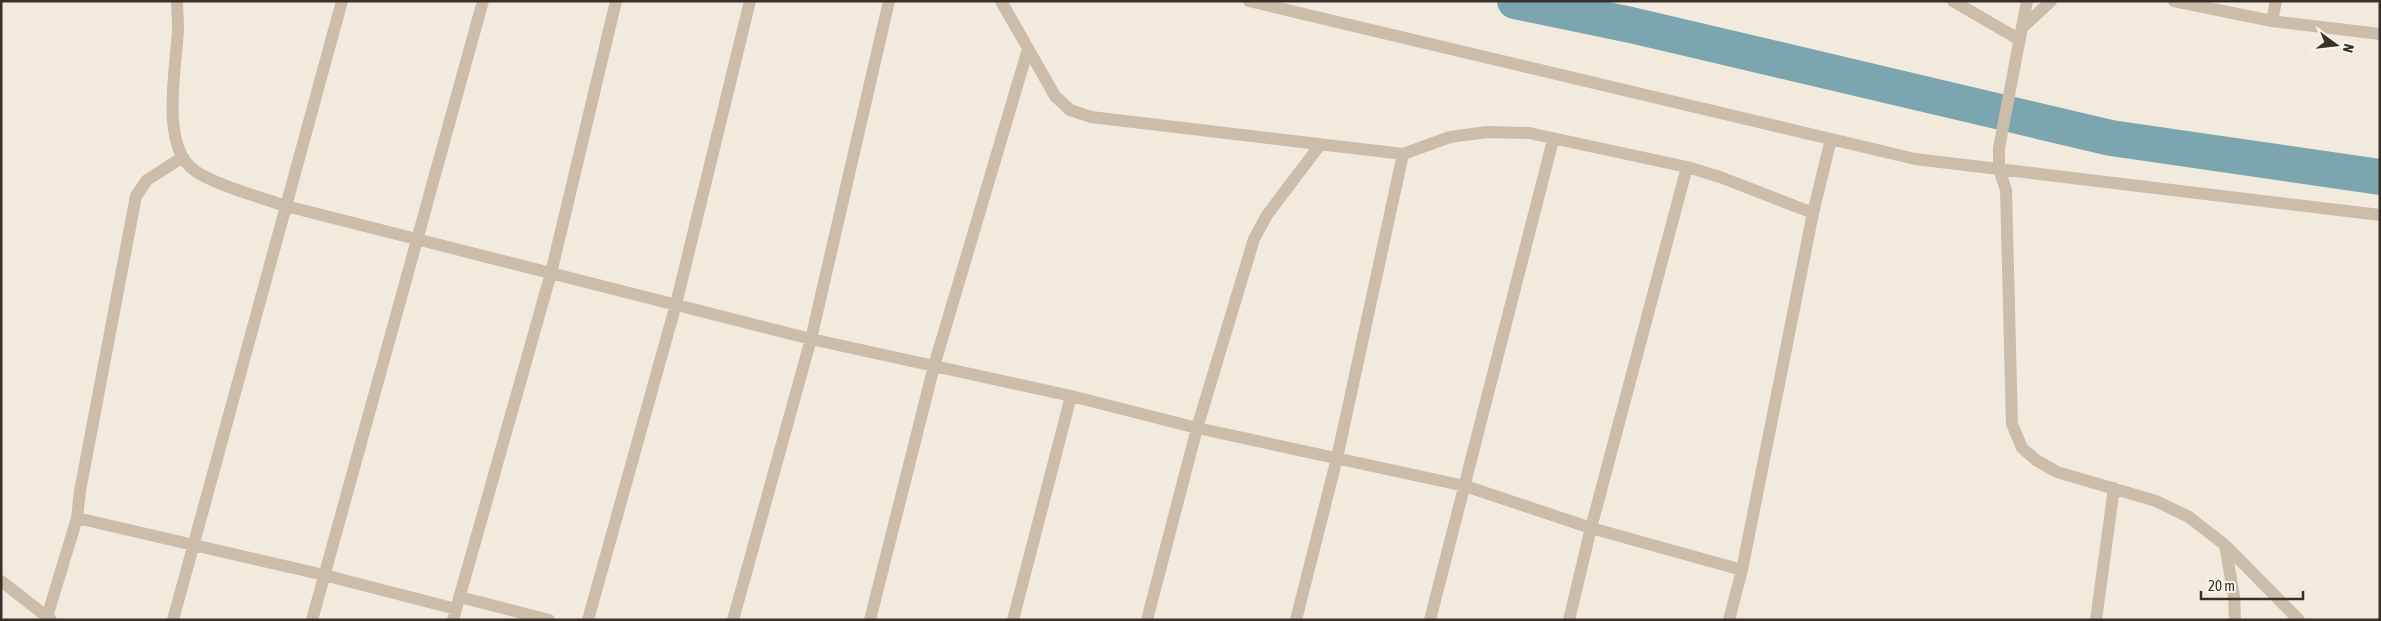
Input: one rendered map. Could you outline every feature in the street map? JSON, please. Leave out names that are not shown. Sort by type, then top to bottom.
[{"type":"street","points":[[176,1],[178,28],[171,98],[176,140],[183,157],[193,170],[208,178],[286,206],[811,339],[1071,396],[1197,428],[1465,486],[1591,528],[1742,570]]},
{"type":"street","points":[[173,620],[342,1]]},
{"type":"street","points":[[312,620],[483,1]]},
{"type":"street","points":[[456,609],[551,273],[616,1]]},
{"type":"street","points":[[588,620],[676,304],[750,1]]},
{"type":"street","points":[[733,620],[811,339],[890,1]]},
{"type":"street","points":[[1001,1],[1055,96],[1070,110],[1091,117],[1404,154],[1450,137],[1487,132],[1529,133],[1553,140],[1688,167],[1720,177],[1813,213]]},
{"type":"street","points":[[1249,1],[1831,138],[1915,160],[2380,215]]},
{"type":"street","points":[[1953,1],[2020,40]]},
{"type":"street","points":[[2028,1],[2000,135],[1999,169],[2006,190],[2012,424],[2022,448],[2036,460],[2057,472],[2156,501],[2189,516],[2225,545],[2299,620]]},
{"type":"street","points":[[2022,27],[2050,1]]},
{"type":"street","points":[[2174,1],[2272,21],[2380,34]]},
{"type":"street","points":[[2272,21],[2276,1]]},
{"type":"street","points":[[870,620],[934,366],[1028,49]]},
{"type":"street","points":[[1729,620],[1742,570],[1813,213],[1831,138]]},
{"type":"street","points":[[1430,620],[1553,140]]},
{"type":"street","points":[[1147,620],[1197,428],[1254,239],[1267,216],[1320,145]]},
{"type":"street","points":[[1296,620],[1338,458],[1404,154]]},
{"type":"street","points":[[1,581],[49,618],[77,518],[80,491],[136,196],[147,180],[183,157]]},
{"type":"street","points":[[1569,620],[1591,528],[1688,167]]},
{"type":"street","points":[[1013,620],[1071,396]]},
{"type":"street","points":[[2096,620],[2114,488]]},
{"type":"street","points":[[77,518],[324,575],[456,609],[549,620]]},
{"type":"street","points":[[2225,545],[2234,596],[2235,620]]},
{"type":"waterway","points":[[1515,1],[1631,25],[2111,138],[2380,177]]}]
